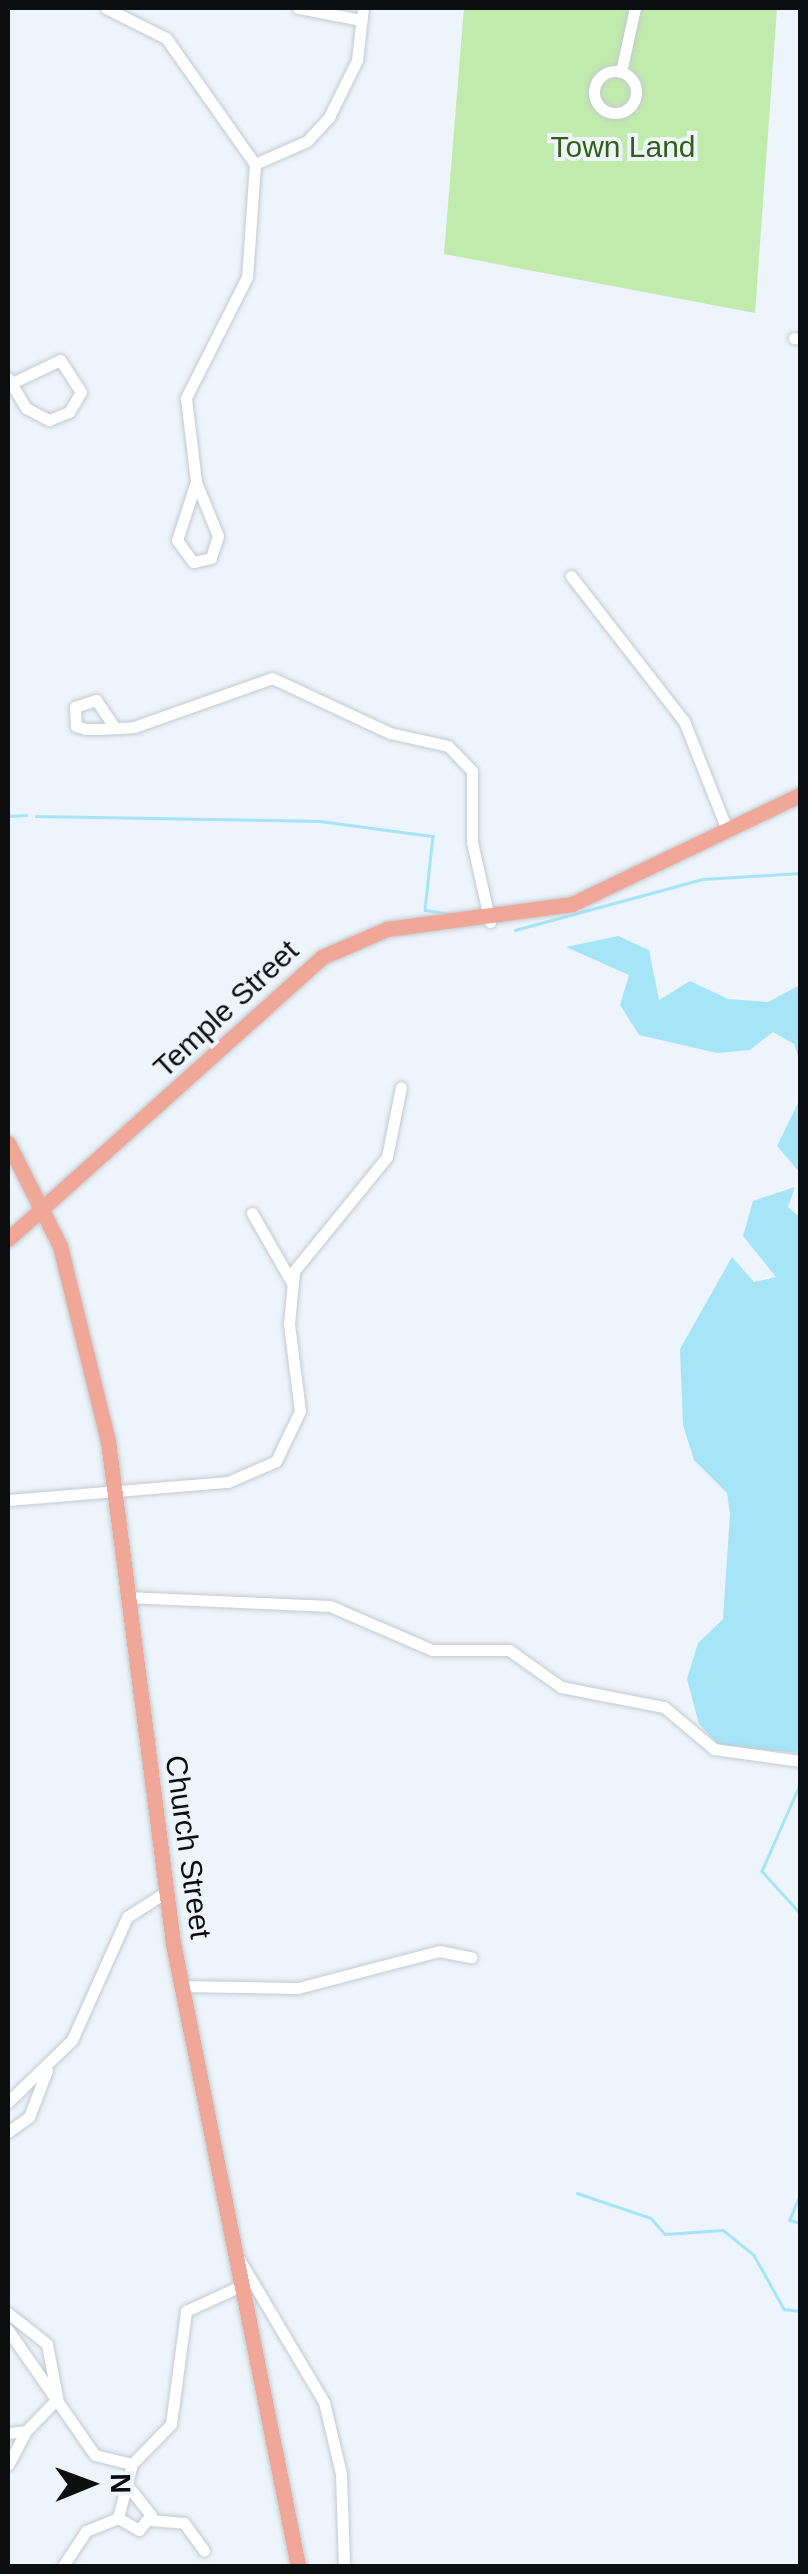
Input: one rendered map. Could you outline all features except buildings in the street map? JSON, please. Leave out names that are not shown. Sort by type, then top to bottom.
[{"type":"main road","name":"Temple Street","points":[[8,1239],[46,1212],[322,957],[387,929],[490,922],[602,893],[800,795]]},
{"type":"main road","name":"Church Street","points":[[8,1143],[46,1212],[84,1328],[115,1495],[181,1986],[298,2566]]},
{"type":"street","points":[[106,8],[166,38],[255,164],[247,276],[186,398],[196,482],[218,540],[211,558],[194,562],[177,540],[196,482]]},
{"type":"street","points":[[255,164],[320,131],[357,60],[362,14],[298,8]]},
{"type":"street","points":[[621,72],[635,8]]},
{"type":"street","points":[[60,360],[81,392],[70,412],[48,420],[26,408],[10,380],[60,360]]},
{"type":"street","points":[[571,576],[684,721],[728,832]]},
{"type":"street","points":[[115,728],[272,678],[390,734],[448,746],[472,770],[472,842],[490,922]]},
{"type":"street","points":[[291,1281],[307,1249],[387,1157],[401,1087]]},
{"type":"street","points":[[8,1500],[115,1495],[245,1478],[286,1450],[300,1410],[291,1281],[252,1213]]},
{"type":"street","points":[[126,1598],[330,1606],[432,1650],[509,1650],[561,1686],[664,1707],[714,1749],[800,1760]]},
{"type":"street","points":[[8,2132],[29,2117],[47,2070],[86,2014],[126,1917],[166,1892]]},
{"type":"street","points":[[181,1986],[298,1988],[440,1950],[472,1957]]},
{"type":"street","points":[[8,2102],[47,2070]]},
{"type":"street","points":[[236,2255],[324,2402],[341,2474],[344,2566]]},
{"type":"street","points":[[63,2566],[86,2531],[118,2518],[132,2491],[132,2464],[170,2424],[186,2312],[243,2286]]},
{"type":"street","points":[[8,2313],[47,2344],[57,2407]]},
{"type":"street","points":[[8,2330],[57,2407],[95,2454],[132,2464]]},
{"type":"street","points":[[8,2464],[26,2431],[57,2407]]},
{"type":"street","points":[[8,2432],[26,2431]]},
{"type":"street","points":[[132,2491],[151,2520]]},
{"type":"street","points":[[118,2518],[133,2531],[151,2520],[184,2523],[204,2550]]},
{"type":"green space","name":"Town Land","points":[[464,8],[777,8],[755,313],[444,254]]},
{"type":"water","points":[[618,936],[649,950],[659,1000],[690,981],[728,999],[768,1002],[800,985],[800,1062],[794,1044],[773,1032],[750,1050],[717,1053],[639,1035],[620,1005],[629,975],[566,947]]},
{"type":"water","points":[[800,1099],[800,1173],[777,1146]]},
{"type":"water","points":[[795,1187],[788,1207],[800,1217],[800,1753],[720,1746],[699,1724],[687,1679],[698,1643],[723,1619],[730,1514],[727,1493],[694,1460],[683,1425],[680,1349],[732,1257],[754,1282],[776,1277],[743,1236],[753,1201]]},
{"type":"waterway","points":[[8,816],[26,815]]},
{"type":"waterway","points":[[36,816],[320,821],[433,836],[425,910],[451,914]]},
{"type":"waterway","points":[[515,930],[703,879],[800,873]]},
{"type":"waterway","points":[[800,1785],[762,1871],[800,1913]]},
{"type":"waterway","points":[[577,2193],[651,2218],[665,2234],[723,2230],[754,2255],[784,2309],[800,2311]]},
{"type":"waterway","points":[[800,2196],[790,2220],[800,2223]]}]
